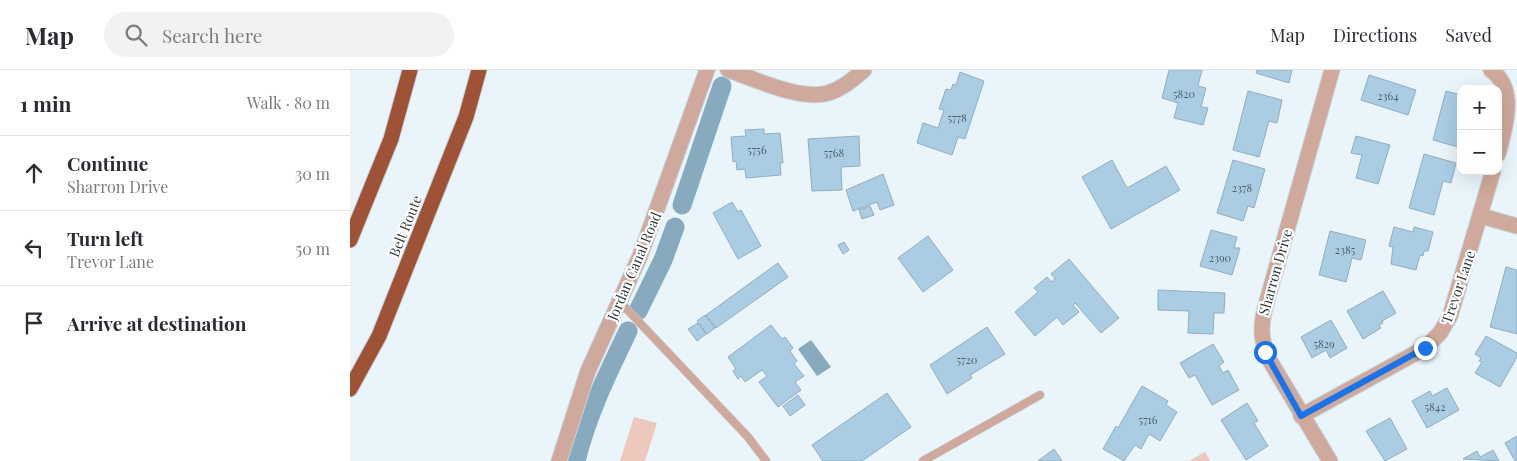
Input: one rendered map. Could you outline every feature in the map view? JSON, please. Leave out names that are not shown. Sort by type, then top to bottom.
[{"type":"highway","points":[[350,240],[391,138],[410,70]]},
{"type":"highway","name":"Belt Route","points":[[350,389],[379,336],[466,117],[479,70]]},
{"type":"street","name":"Jordan Canal Road","points":[[559,461],[588,371],[620,302],[658,208],[707,70]]},
{"type":"street","points":[[728,70],[796,92],[814,94],[828,93],[840,88],[864,70]]},
{"type":"street","name":"Sharron Drive","points":[[1330,461],[1301,416],[1265,352],[1262,343],[1261,323],[1332,70]]},
{"type":"street","points":[[1491,70],[1506,82],[1511,103],[1502,138]]},
{"type":"street","name":"Trevor Lane","points":[[1301,416],[1425,348],[1440,333],[1450,316],[1493,175]]},
{"type":"street","points":[[1481,216],[1517,226]]},
{"type":"lane","points":[[620,302],[748,437],[766,461]]},
{"type":"lane","points":[[924,461],[1040,395]]},
{"type":"shaded area","points":[[634,417],[657,423],[645,461],[620,461]]},
{"type":"shaded area","points":[[1205,452],[1210,461],[1189,461]]},
{"type":"water","points":[[811,340],[831,367],[817,376],[798,349]]},
{"type":"building","points":[[1169,70],[1202,70],[1198,86],[1206,88],[1201,107],[1208,108],[1203,125],[1174,118],[1178,103],[1162,98]]},
{"type":"building","points":[[1257,70],[1292,70],[1289,83],[1256,73]]},
{"type":"building","points":[[960,72],[984,81],[965,139],[958,137],[952,155],[917,143],[923,123],[938,128],[944,110],[939,109],[946,89],[951,90],[953,84],[956,85]]},
{"type":"building","points":[[1369,75],[1416,90],[1408,115],[1361,100]]},
{"type":"building","points":[[1248,91],[1282,100],[1277,123],[1269,121],[1259,157],[1233,150]]},
{"type":"building","points":[[1446,91],[1457,94],[1457,147],[1433,140]]},
{"type":"building","points":[[764,129],[764,134],[780,133],[783,163],[780,163],[781,175],[746,178],[745,169],[737,170],[736,161],[733,162],[731,137],[746,136],[745,130]]},
{"type":"building","points":[[859,136],[860,166],[841,167],[842,190],[812,191],[808,139]]},
{"type":"building","points":[[1356,136],[1390,145],[1378,184],[1356,178],[1362,155],[1351,153]]},
{"type":"building","points":[[1424,154],[1456,163],[1451,183],[1443,181],[1434,215],[1409,208]]},
{"type":"building","points":[[1112,160],[1127,188],[1166,166],[1180,190],[1111,229],[1082,177]]},
{"type":"building","points":[[1233,160],[1265,169],[1254,208],[1248,206],[1243,221],[1217,213]]},
{"type":"building","points":[[883,174],[894,205],[880,210],[877,202],[853,211],[846,190]]},
{"type":"building","points":[[732,202],[738,212],[741,210],[761,246],[738,259],[713,213]]},
{"type":"building","points":[[870,206],[874,215],[862,219],[859,210]]},
{"type":"building","points":[[1394,227],[1413,232],[1414,227],[1433,232],[1428,251],[1424,251],[1423,256],[1420,255],[1416,270],[1391,264],[1393,247],[1389,246]]},
{"type":"building","points":[[1211,230],[1237,237],[1234,248],[1240,248],[1232,275],[1200,266]]},
{"type":"building","points":[[1330,231],[1366,240],[1361,260],[1352,258],[1346,282],[1319,275]]},
{"type":"building","points":[[928,236],[953,270],[923,292],[898,258]]},
{"type":"building","points":[[844,242],[849,250],[843,254],[838,245]]},
{"type":"building","points":[[1069,259],[1119,318],[1101,333],[1075,303],[1073,305],[1079,312],[1063,325],[1057,317],[1035,336],[1015,312],[1038,292],[1034,288],[1047,277],[1051,282],[1055,279],[1051,274]]},
{"type":"building","points":[[778,263],[788,277],[716,328],[706,315]]},
{"type":"building","points":[[1506,267],[1517,270],[1517,334],[1490,327]]},
{"type":"building","points":[[1158,290],[1225,293],[1224,313],[1214,313],[1213,334],[1188,333],[1189,311],[1158,310]]},
{"type":"building","points":[[1383,291],[1396,313],[1382,321],[1383,323],[1379,325],[1381,328],[1363,339],[1347,311]]},
{"type":"building","points":[[705,315],[715,328],[707,334],[697,321]]},
{"type":"building","points":[[1331,320],[1347,348],[1330,358],[1326,350],[1312,358],[1301,337]]},
{"type":"building","points":[[698,323],[706,334],[697,341],[688,329]]},
{"type":"building","points":[[771,325],[782,339],[785,337],[793,348],[790,351],[797,361],[794,364],[804,376],[795,382],[801,390],[778,407],[759,382],[767,376],[762,370],[745,382],[741,376],[738,379],[733,371],[736,369],[728,357]]},
{"type":"building","points":[[987,327],[1005,354],[970,375],[972,378],[947,394],[930,365]]},
{"type":"building","points":[[1486,336],[1517,353],[1517,357],[1500,387],[1475,373],[1482,362],[1479,361],[1481,358],[1475,354]]},
{"type":"building","points":[[1213,344],[1224,362],[1219,366],[1223,373],[1228,370],[1239,390],[1212,405],[1195,375],[1189,378],[1180,363]]},
{"type":"building","points":[[1142,386],[1168,401],[1166,405],[1177,412],[1160,441],[1149,434],[1141,449],[1135,445],[1124,461],[1103,449],[1116,426],[1118,428]]},
{"type":"building","points":[[1447,388],[1459,410],[1427,428],[1412,401],[1430,391],[1432,396]]},
{"type":"building","points":[[887,393],[911,427],[862,461],[823,461],[812,445]]},
{"type":"building","points":[[798,395],[805,405],[790,416],[783,406]]},
{"type":"building","points":[[1247,403],[1258,421],[1254,423],[1268,446],[1246,460],[1221,420]]},
{"type":"building","points":[[1390,418],[1407,449],[1385,461],[1366,431]]},
{"type":"building","points":[[1517,436],[1517,461],[1515,461],[1505,443]]},
{"type":"building","points":[[1054,449],[1062,461],[1038,461]]},
{"type":"building","points":[[1493,450],[1499,461],[1463,459],[1477,451],[1480,457]]},
{"type":"waterway","points":[[682,205],[722,86]]},
{"type":"waterway","points":[[638,311],[663,260],[675,227]]},
{"type":"waterway","points":[[576,461],[592,411],[628,331]]},
{"type":"route","points":[[1265,352],[1301,416],[1425,348]]}]
